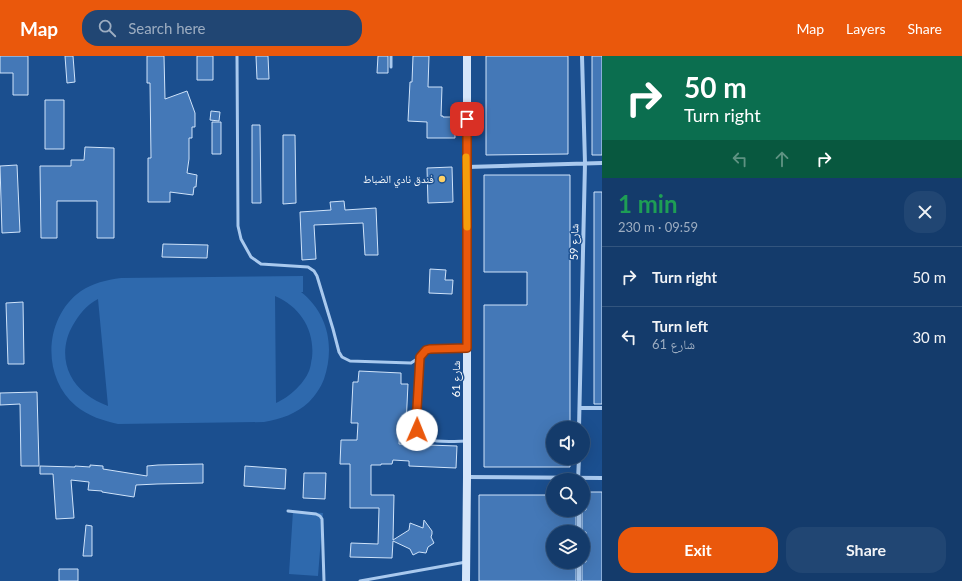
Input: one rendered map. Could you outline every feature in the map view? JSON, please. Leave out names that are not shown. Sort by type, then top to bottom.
[{"type":"street","name":"شارع 61","points":[[466,581],[467,56]]},
{"type":"street","name":"شارع 59","points":[[579,421],[584,163],[582,56]]},
{"type":"street","points":[[466,167],[602,163]]},
{"type":"street","points":[[580,408],[602,408]]},
{"type":"street","points":[[467,477],[546,478]]},
{"type":"street","points":[[590,478],[602,478]]},
{"type":"street","points":[[579,569],[580,581]]},
{"type":"lane","points":[[237,56],[238,226],[241,239],[251,257],[261,264],[301,266],[308,267],[314,271],[317,276],[339,352],[346,360],[411,363],[420,357],[426,350],[467,348]]},
{"type":"lane","points":[[391,56],[391,67]]},
{"type":"lane","points":[[420,357],[416,425],[419,435],[430,440],[467,441]]},
{"type":"lane","points":[[288,511],[316,514],[322,519],[324,581]]},
{"type":"lane","points":[[360,581],[466,562]]},
{"type":"shaded area","points":[[303,276],[303,292],[301,292],[318,310],[327,331],[329,343],[327,367],[324,379],[318,391],[311,400],[294,413],[282,418],[264,422],[118,424],[102,420],[86,413],[76,406],[65,394],[57,379],[52,364],[54,331],[60,316],[69,302],[81,291],[100,282],[121,278]],"holes":[[[275,296],[299,313],[308,329],[312,348],[310,367],[305,379],[292,393],[276,403]],[[98,299],[108,406],[91,398],[79,387],[69,371],[65,353],[66,344],[73,325],[83,310]]]},
{"type":"shaded area","points":[[293,511],[323,513],[318,576],[289,574]]},
{"type":"building","points":[[0,56],[28,56],[28,95],[13,95],[13,73],[0,73]]},
{"type":"building","points":[[65,56],[73,56],[75,82],[67,83]]},
{"type":"building","points":[[147,56],[164,56],[165,99],[187,91],[195,113],[195,127],[192,127],[192,138],[189,138],[187,173],[197,175],[196,187],[194,187],[193,195],[170,192],[170,202],[148,202],[148,158],[151,158],[150,83],[147,83]]},
{"type":"building","points":[[197,56],[213,56],[213,80],[197,80]]},
{"type":"building","points":[[256,56],[268,56],[269,79],[257,79]]},
{"type":"building","points":[[378,56],[388,56],[388,73],[377,73]]},
{"type":"building","points":[[413,56],[429,56],[428,87],[442,87],[441,116],[455,117],[455,138],[427,138],[427,122],[408,121]]},
{"type":"building","points":[[486,56],[568,56],[568,154],[486,155]]},
{"type":"building","points":[[592,56],[602,56],[602,155],[592,155]]},
{"type":"building","points":[[45,100],[64,100],[64,149],[45,149]]},
{"type":"building","points":[[211,111],[220,112],[219,121],[210,120]]},
{"type":"building","points":[[212,122],[221,122],[221,154],[212,154]]},
{"type":"building","points":[[252,125],[260,125],[261,203],[252,203]]},
{"type":"building","points":[[283,135],[295,135],[296,203],[283,204]]},
{"type":"building","points":[[85,147],[114,148],[114,238],[97,238],[97,201],[57,201],[57,238],[41,238],[40,166],[71,166],[71,160],[84,160]]},
{"type":"building","points":[[17,165],[20,232],[2,233],[0,166]]},
{"type":"building","points":[[452,167],[453,202],[428,203],[427,168]]},
{"type":"building","points":[[484,175],[570,175],[570,421],[546,421],[546,465],[570,465],[570,467],[484,467],[484,305],[527,305],[527,272],[484,272]]},
{"type":"building","points":[[594,192],[602,192],[602,404],[594,404]]},
{"type":"building","points":[[344,201],[345,210],[376,208],[378,255],[365,255],[363,223],[314,225],[316,259],[302,260],[300,212],[331,210],[330,202]]},
{"type":"building","points":[[163,244],[208,245],[207,258],[162,257]]},
{"type":"building","points":[[430,269],[446,270],[445,280],[453,280],[452,294],[429,293]]},
{"type":"building","points":[[23,302],[24,364],[8,364],[6,303]]},
{"type":"building","points":[[359,371],[401,373],[401,384],[408,384],[406,425],[400,424],[399,444],[457,446],[456,468],[409,466],[409,461],[393,460],[392,464],[371,465],[371,495],[394,495],[393,540],[409,530],[410,523],[423,528],[424,520],[432,531],[431,537],[434,543],[428,547],[426,553],[419,552],[413,555],[410,549],[393,541],[392,558],[350,557],[351,543],[378,544],[379,508],[350,508],[350,464],[340,464],[341,440],[357,440],[358,423],[351,423],[353,382],[358,382]]},
{"type":"building","points":[[37,392],[39,466],[21,466],[20,404],[0,405],[0,393]]},
{"type":"building","points":[[203,464],[203,483],[136,485],[134,497],[88,490],[89,482],[71,480],[74,518],[56,519],[53,474],[40,474],[40,466],[90,467],[90,465],[103,466],[103,469],[147,476],[147,466]]},
{"type":"building","points":[[245,466],[286,469],[285,489],[244,486]]},
{"type":"building","points":[[304,473],[326,473],[325,499],[303,498]]},
{"type":"building","points":[[590,492],[602,492],[602,581],[582,581],[582,569],[590,569],[590,525],[582,525],[582,517],[590,517]]},
{"type":"building","points":[[479,495],[546,495],[546,517],[576,517],[576,525],[546,525],[546,569],[576,569],[576,581],[479,581]]},
{"type":"building","points":[[86,525],[92,526],[92,556],[83,556]]},
{"type":"building","points":[[59,569],[78,569],[78,581],[59,581]]},
{"type":"slow traffic","points":[[466,157],[467,227]]},
{"type":"place","name":"فندق نادي الضباط","points":[[442,179]]},
{"type":"route","points":[[417,430],[416,425],[420,357],[426,350],[430,349],[467,348],[467,119]]}]
